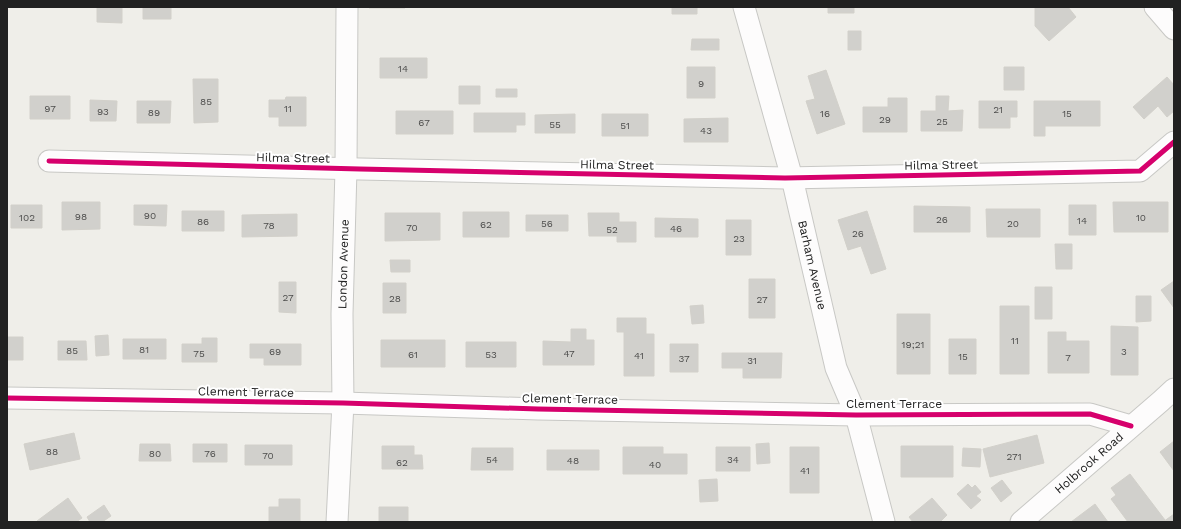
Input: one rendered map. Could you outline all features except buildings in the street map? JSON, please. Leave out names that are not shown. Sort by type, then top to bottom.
[{"type":"street","name":"London Avenue","points":[[337,522],[343,403],[342,314],[346,169],[347,7]]},
{"type":"street","name":"Barham Avenue","points":[[744,7],[792,178],[836,368],[856,415],[884,522]]},
{"type":"street","points":[[1155,7],[1174,29]]},
{"type":"street","name":"Hilma Street","points":[[49,161],[346,169],[792,178],[1140,171],[1174,142]]},
{"type":"street","name":"Holbrook Road","points":[[1021,522],[1131,426],[1161,402],[1174,389]]},
{"type":"street","name":"Clement Terrace","points":[[7,398],[343,403],[546,409],[856,415],[1090,414],[1131,426]]},
{"type":"cycle path","points":[[49,161],[785,178],[1140,171],[1174,142]]},
{"type":"cycle path","points":[[7,398],[343,403],[538,409],[856,415],[1090,414],[1131,426]]}]
